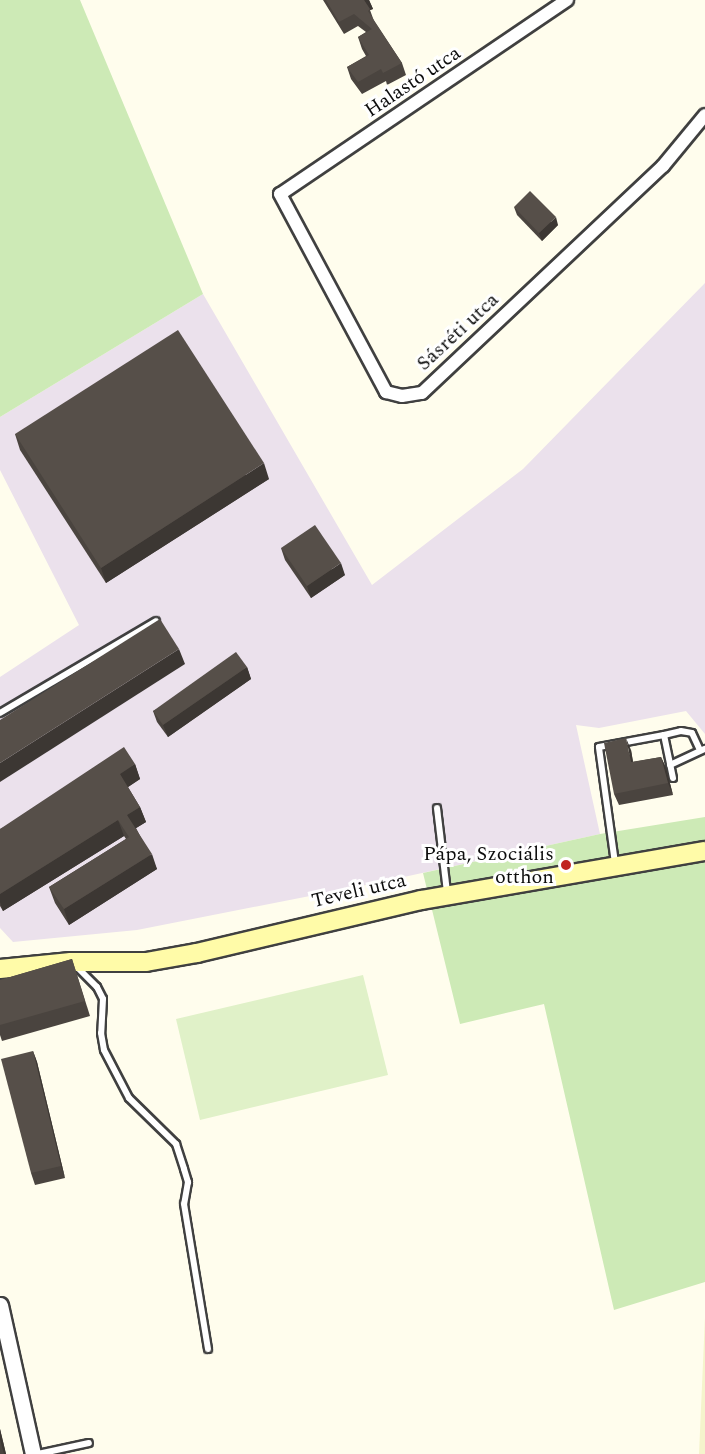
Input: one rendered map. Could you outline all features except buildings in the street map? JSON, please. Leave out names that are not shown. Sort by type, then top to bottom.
[{"type":"main road","name":"Teveli utca","points":[[0,969],[22,965],[71,962],[146,962],[447,896],[705,851]]},
{"type":"main road","name":"Teveli utca","points":[[0,976],[22,965]]},
{"type":"street","name":"Halastó utca","points":[[280,194],[567,0]]},
{"type":"street","name":"Sásréti utca","points":[[280,194],[386,392],[402,396],[422,393],[663,166],[705,115]]},
{"type":"street","points":[[0,1305],[33,1454]]},
{"type":"lane","points":[[0,713],[156,621]]},
{"type":"lane","points":[[616,866],[599,747],[681,731],[692,733],[702,750],[670,765]]},
{"type":"lane","points":[[664,735],[672,778]]},
{"type":"lane","points":[[437,808],[447,896]]},
{"type":"lane","points":[[71,962],[98,987],[103,999],[101,1033],[104,1050],[129,1098],[176,1144],[188,1182],[184,1204],[208,1349]]},
{"type":"lane","points":[[38,1454],[89,1443]]},
{"type":"shaded area","points":[[705,283],[705,734],[686,711],[599,728],[576,725],[600,834],[381,882],[137,930],[13,942],[0,928],[0,677],[79,625],[0,470],[0,417],[203,294],[372,585],[523,469]]},
{"type":"green space","points":[[0,0],[80,0],[203,294],[0,417]]},
{"type":"green space","points":[[705,817],[705,1282],[614,1310],[544,1004],[460,1024],[423,873],[600,834]]},
{"type":"green space","points":[[363,975],[388,1075],[200,1120],[176,1019]]},
{"type":"green space","points":[[705,1317],[705,1454],[699,1454]]},
{"type":"place","name":"Pápa, Szociális otthon","points":[[566,865]]}]
